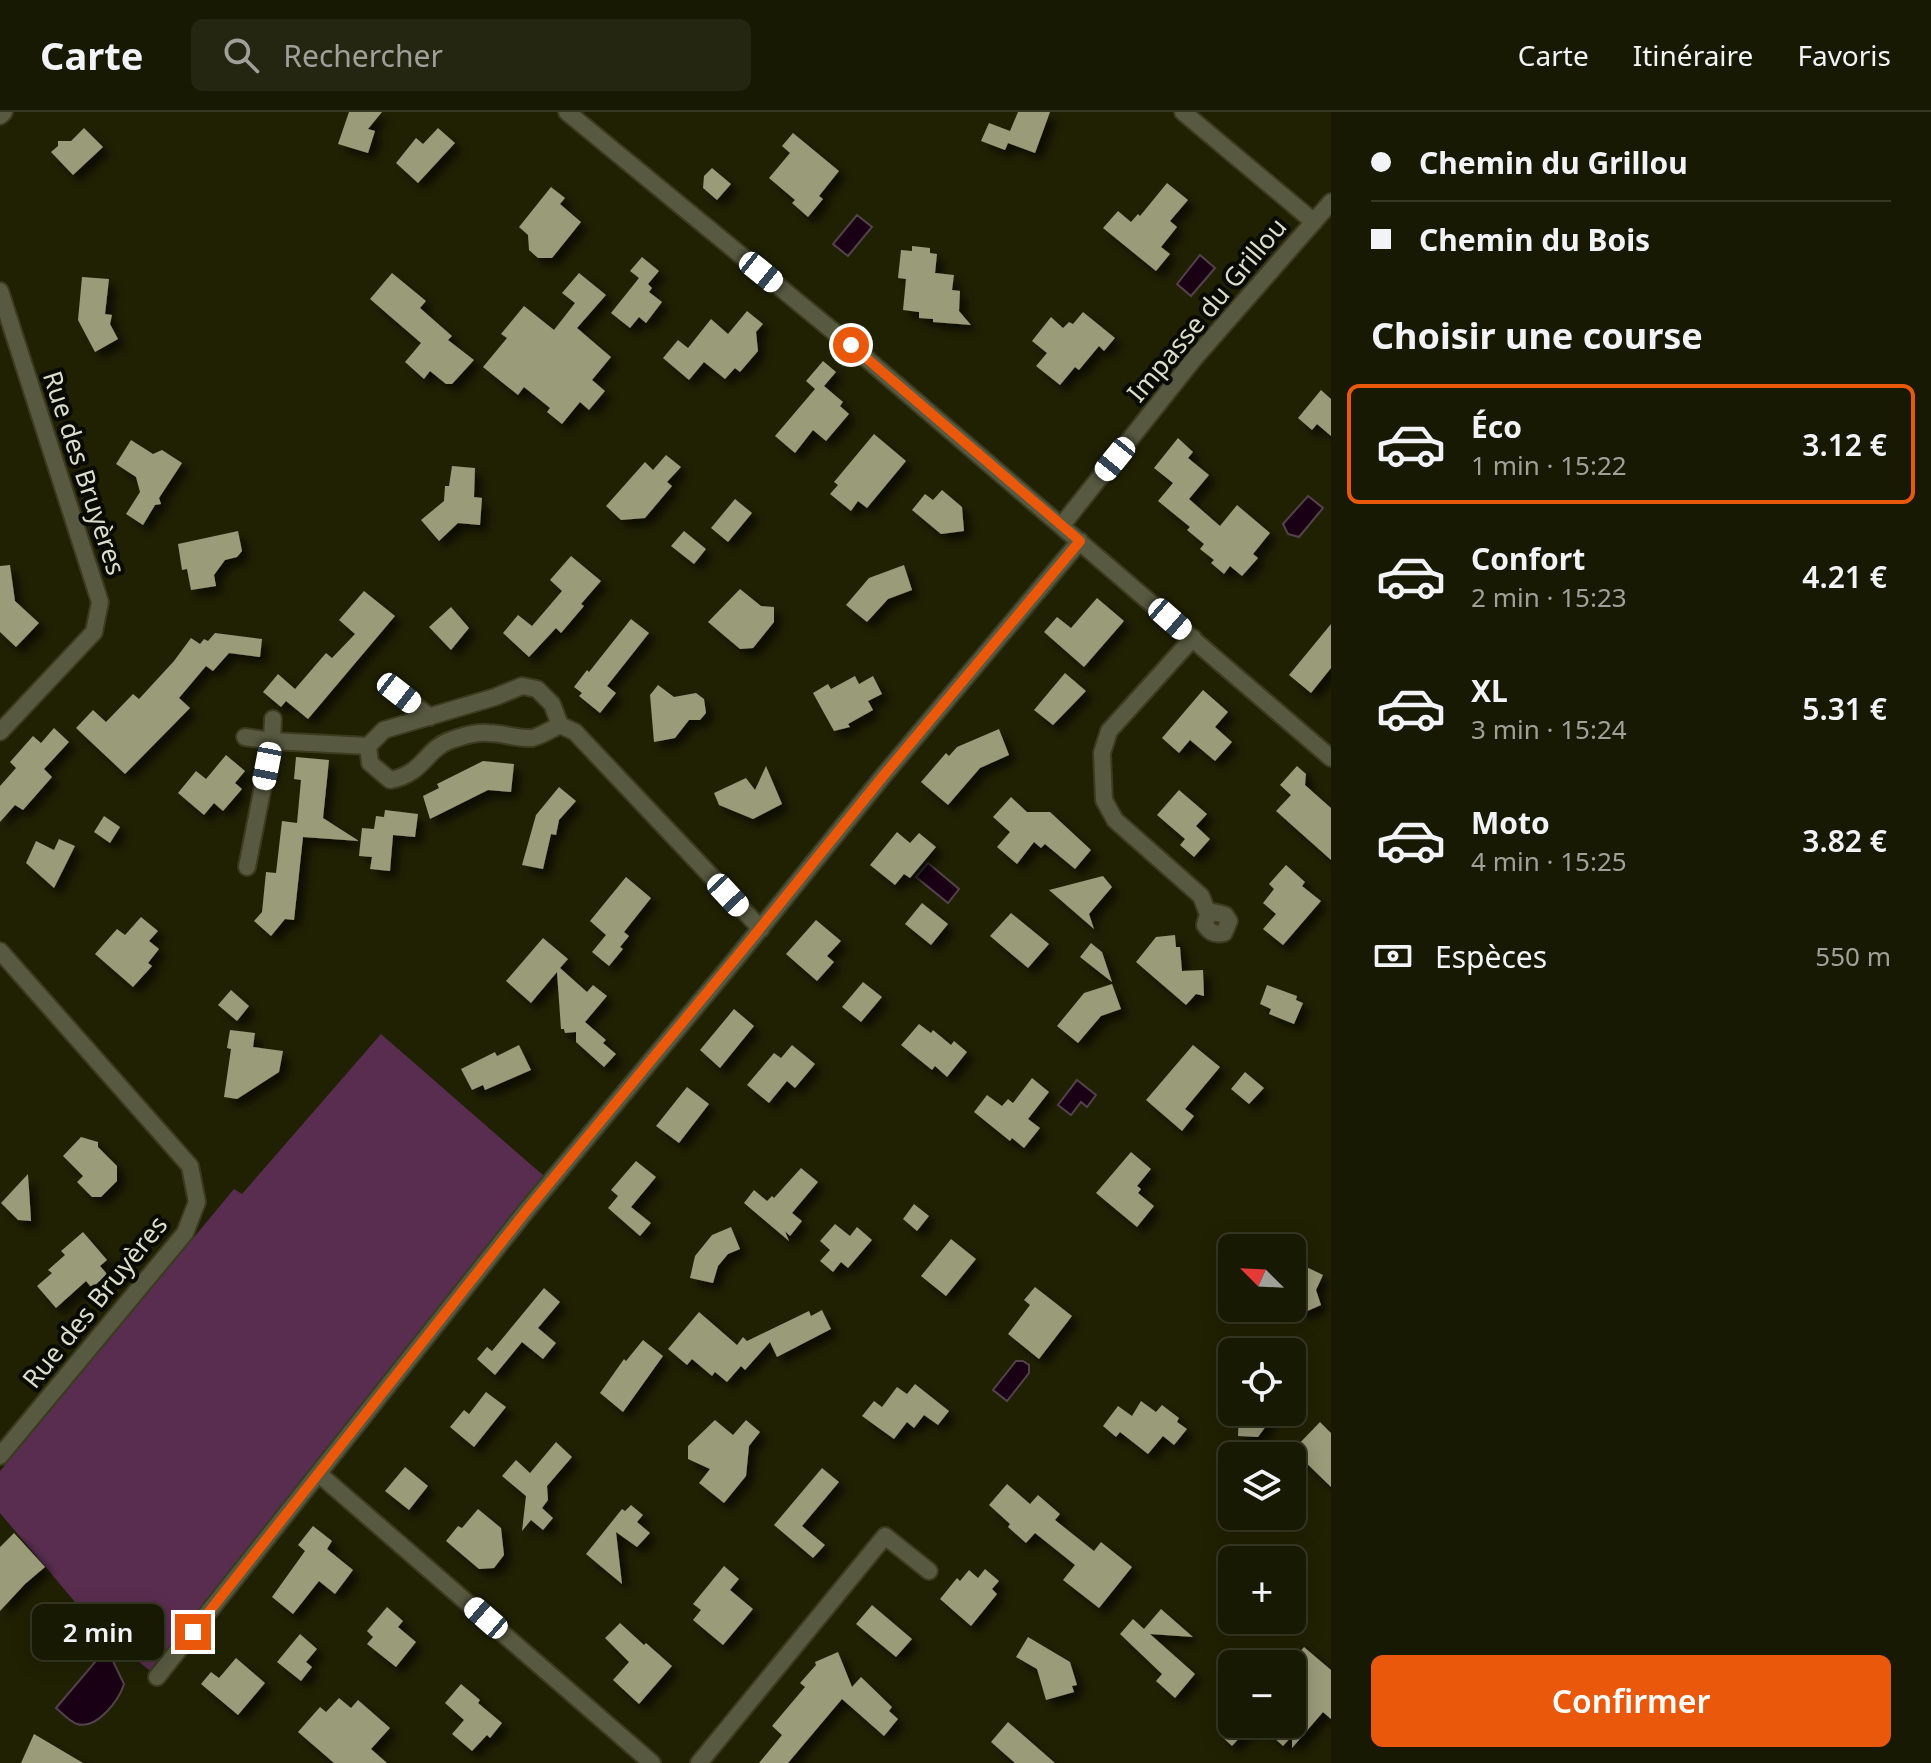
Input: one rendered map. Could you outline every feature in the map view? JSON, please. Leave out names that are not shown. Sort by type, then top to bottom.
[{"type":"street","points":[[567,112],[867,359],[1331,758]]},
{"type":"street","points":[[1183,112],[1314,222]]},
{"type":"street","name":"Impasse du Grillou","points":[[1062,525],[1193,360],[1331,202]]},
{"type":"street","name":"Rue des Bruyères","points":[[0,291],[100,602],[94,632],[0,732]]},
{"type":"street","points":[[157,1677],[527,1210],[1080,541]]},
{"type":"street","points":[[1193,638],[1109,731],[1102,753],[1104,800],[1115,820],[1201,896],[1208,914]]},
{"type":"street","points":[[245,737],[368,746],[384,730],[522,686],[537,689],[552,704],[560,725],[575,732],[761,929]]},
{"type":"street","points":[[399,693],[430,717]]},
{"type":"street","points":[[247,867],[272,741],[273,719]]},
{"type":"street","points":[[368,746],[370,763],[390,780],[404,777],[421,767],[446,741],[470,734],[489,733],[535,738],[560,725]]},
{"type":"street","name":"Rue des Bruyères","points":[[0,951],[190,1166],[197,1202],[185,1233],[0,1456]]},
{"type":"street","points":[[319,1474],[652,1763]]},
{"type":"street","points":[[699,1763],[885,1536],[929,1571]]},
{"type":"shaded area","points":[[857,215],[872,227],[848,256],[833,244]]},
{"type":"shaded area","points":[[1200,255],[1215,268],[1191,296],[1177,284]]},
{"type":"shaded area","points":[[1308,496],[1323,508],[1299,537],[1288,534],[1283,524]]},
{"type":"shaded area","points":[[928,863],[959,889],[948,903],[916,877]]},
{"type":"shaded area","points":[[381,1034],[544,1176],[152,1672],[102,1634],[0,1513],[0,1471],[234,1189],[242,1194]]},
{"type":"shaded area","points":[[1077,1080],[1096,1095],[1087,1107],[1081,1102],[1071,1115],[1058,1105]]},
{"type":"shaded area","points":[[1016,1361],[1029,1365],[1029,1373],[1007,1401],[993,1390]]},
{"type":"shaded area","points":[[101,1655],[111,1657],[124,1684],[112,1705],[99,1718],[85,1725],[77,1724],[56,1708]]},
{"type":"building","points":[[349,112],[382,112],[368,129],[375,131],[368,153],[338,144]]},
{"type":"building","points":[[1018,112],[1050,112],[1035,153],[1008,143],[1005,150],[981,141],[989,123],[1010,131]]},
{"type":"building","points":[[84,128],[103,147],[73,175],[51,152],[58,146],[58,141],[71,141]]},
{"type":"building","points":[[438,128],[455,143],[418,183],[396,163],[416,138],[423,144]]},
{"type":"building","points":[[793,133],[839,171],[819,196],[823,199],[808,217],[792,203],[795,200],[769,178],[790,153],[782,146]]},
{"type":"building","points":[[712,168],[731,184],[717,200],[703,188],[704,176]]},
{"type":"building","points":[[1167,183],[1188,200],[1170,221],[1177,227],[1161,247],[1170,254],[1156,271],[1103,228],[1118,211],[1131,222],[1138,214],[1140,216]]},
{"type":"building","points":[[551,187],[565,198],[560,204],[581,222],[552,258],[538,258],[529,250],[528,235],[519,227]]},
{"type":"building","points":[[912,246],[930,248],[930,253],[937,254],[935,273],[954,275],[952,290],[960,291],[959,311],[971,325],[933,322],[933,319],[919,318],[919,312],[903,310],[906,279],[898,278],[901,250],[912,251]]},
{"type":"building","points":[[642,257],[659,271],[648,284],[652,288],[649,292],[662,302],[646,323],[639,317],[630,328],[611,313],[639,278],[630,271]]},
{"type":"building","points":[[392,273],[426,301],[420,308],[452,336],[448,340],[474,360],[452,384],[446,384],[430,371],[424,379],[405,362],[421,343],[370,299]]},
{"type":"building","points":[[579,273],[606,295],[577,328],[611,357],[592,380],[605,391],[589,410],[580,402],[562,424],[547,412],[550,408],[524,387],[518,395],[483,367],[507,338],[501,334],[524,306],[554,330],[575,303],[562,293]]},
{"type":"building","points":[[82,277],[109,279],[105,314],[112,315],[110,324],[118,339],[95,352],[78,320]]},
{"type":"building","points":[[747,311],[763,324],[756,332],[758,351],[740,372],[735,368],[725,379],[704,362],[689,380],[663,358],[678,340],[688,348],[711,319],[728,334]]},
{"type":"building","points":[[1083,312],[1115,338],[1104,351],[1099,346],[1079,370],[1075,367],[1060,385],[1036,366],[1047,353],[1032,341],[1051,317],[1063,328],[1069,322],[1073,324]]},
{"type":"building","points":[[823,361],[836,372],[824,386],[843,402],[840,406],[849,414],[826,441],[813,430],[795,453],[775,436],[815,389],[806,381]]},
{"type":"building","points":[[1321,390],[1331,399],[1331,436],[1317,424],[1312,430],[1298,418]]},
{"type":"building","points":[[874,434],[906,461],[867,508],[858,501],[851,511],[830,494],[838,485],[834,482]]},
{"type":"building","points":[[1178,438],[1193,452],[1188,458],[1209,475],[1189,499],[1220,526],[1237,505],[1270,533],[1253,554],[1258,558],[1242,576],[1230,566],[1224,574],[1211,563],[1214,560],[1200,549],[1204,544],[1187,530],[1190,527],[1158,501],[1173,483],[1154,468]]},
{"type":"building","points":[[131,440],[153,454],[162,450],[182,463],[159,498],[161,504],[155,505],[143,525],[126,514],[140,492],[136,477],[116,464]]},
{"type":"building","points":[[666,455],[681,467],[667,482],[672,486],[645,518],[621,520],[606,506],[645,462],[653,470]]},
{"type":"building","points":[[452,466],[475,468],[474,497],[482,498],[480,525],[458,523],[439,541],[421,520],[444,501]]},
{"type":"building","points":[[942,490],[962,507],[964,531],[941,534],[912,510],[925,494],[933,500]]},
{"type":"building","points":[[735,499],[752,513],[728,542],[711,528]]},
{"type":"building","points":[[238,531],[242,551],[237,557],[225,560],[214,575],[216,586],[191,590],[187,569],[182,570],[178,544]]},
{"type":"building","points":[[684,531],[706,549],[694,564],[671,546]]},
{"type":"building","points":[[571,556],[601,581],[561,633],[556,628],[529,657],[503,633],[518,615],[532,626],[562,591],[550,580]]},
{"type":"building","points":[[10,565],[15,601],[39,623],[16,647],[0,632],[0,566]]},
{"type":"building","points":[[904,565],[912,590],[888,599],[867,622],[846,605],[869,578]]},
{"type":"building","points":[[740,589],[761,606],[774,607],[774,622],[753,648],[740,649],[708,622]]},
{"type":"building","points":[[364,591],[395,616],[308,719],[286,701],[281,707],[263,692],[278,674],[295,689],[326,653],[332,658],[355,634],[339,620]]},
{"type":"building","points":[[1097,598],[1124,621],[1084,667],[1044,632],[1057,617],[1071,628]]},
{"type":"building","points":[[451,607],[469,628],[451,650],[429,627]]},
{"type":"building","points":[[631,619],[649,633],[607,686],[616,693],[600,713],[579,696],[582,693],[574,687]]},
{"type":"building","points":[[1331,624],[1331,668],[1311,693],[1289,675]]},
{"type":"building","points":[[215,633],[262,639],[260,657],[229,653],[213,671],[206,666],[179,698],[190,708],[125,774],[76,728],[93,710],[106,722],[133,694],[139,699],[191,638],[200,644]]},
{"type":"building","points":[[1065,673],[1086,691],[1053,725],[1034,710]]},
{"type":"building","points":[[855,676],[859,684],[873,676],[882,694],[868,701],[873,710],[848,724],[850,727],[834,731],[813,693],[828,684],[831,689]]},
{"type":"building","points":[[658,685],[674,697],[696,693],[704,699],[706,713],[700,720],[689,720],[675,738],[654,742],[650,695]]},
{"type":"building","points":[[1203,690],[1228,712],[1215,727],[1232,742],[1215,761],[1190,740],[1179,753],[1162,738]]},
{"type":"building","points":[[54,728],[69,742],[44,769],[52,777],[23,810],[15,805],[0,822],[0,786],[16,768],[10,762],[33,736],[41,743]]},
{"type":"building","points":[[999,729],[1009,755],[980,768],[948,805],[921,782],[946,753],[949,756],[957,747]]},
{"type":"building","points":[[226,755],[245,771],[235,783],[242,789],[223,811],[214,803],[204,815],[178,793],[196,771],[206,779]]},
{"type":"building","points":[[296,757],[329,760],[323,818],[359,841],[303,837],[294,920],[285,919],[271,936],[254,921],[262,912],[266,872],[276,873],[282,821],[297,823],[301,780],[294,779]]},
{"type":"building","points":[[483,761],[514,764],[511,792],[488,790],[430,819],[423,796],[439,788],[437,784]]},
{"type":"building","points":[[766,766],[782,804],[753,819],[719,805],[714,793],[746,778],[755,790]]},
{"type":"building","points":[[1297,766],[1306,774],[1305,785],[1331,808],[1331,860],[1276,811],[1291,795],[1280,785]]},
{"type":"building","points":[[559,787],[576,801],[559,820],[556,835],[551,834],[543,869],[522,865],[536,815]]},
{"type":"building","points":[[1179,790],[1207,814],[1196,826],[1210,839],[1194,857],[1180,845],[1185,839],[1157,815]]},
{"type":"building","points":[[1011,797],[1027,812],[1050,812],[1091,850],[1075,869],[1045,844],[1041,848],[1034,842],[1017,864],[997,847],[1010,832],[993,817]]},
{"type":"building","points":[[385,810],[418,814],[415,837],[393,835],[390,871],[370,869],[372,857],[359,856],[362,828],[374,829],[376,816],[384,817]]},
{"type":"building","points":[[104,816],[120,827],[110,843],[94,832]]},
{"type":"building","points":[[897,832],[910,843],[919,833],[936,847],[910,878],[904,874],[895,885],[870,865]]},
{"type":"building","points":[[59,839],[75,846],[54,888],[26,863],[36,841],[54,850]]},
{"type":"building","points":[[1286,865],[1305,882],[1302,886],[1321,901],[1283,945],[1263,929],[1276,914],[1263,903],[1274,889],[1269,884]]},
{"type":"building","points":[[1103,876],[1112,887],[1089,914],[1094,929],[1049,890]]},
{"type":"building","points":[[626,877],[651,898],[624,932],[629,936],[609,966],[592,952],[606,935],[590,921]]},
{"type":"building","points":[[922,903],[948,924],[931,945],[905,924]]},
{"type":"building","points":[[1011,913],[1049,944],[1028,968],[990,936]]},
{"type":"building","points":[[141,917],[158,931],[149,941],[159,949],[148,963],[152,966],[133,987],[95,954],[117,929],[125,935]]},
{"type":"building","points":[[816,920],[841,941],[827,956],[834,962],[817,981],[786,954]]},
{"type":"building","points":[[1175,935],[1176,947],[1180,947],[1182,971],[1203,970],[1204,996],[1196,994],[1186,1005],[1136,962],[1156,937]]},
{"type":"building","points":[[543,938],[568,959],[560,968],[587,992],[593,985],[607,996],[585,1022],[606,1040],[603,1043],[616,1054],[604,1067],[576,1042],[576,1032],[565,1033],[561,1029],[557,972],[531,1003],[506,981]]},
{"type":"building","points":[[1091,943],[1102,952],[1112,982],[1080,957]]},
{"type":"building","points":[[863,982],[882,997],[861,1022],[842,1007]]},
{"type":"building","points":[[1112,984],[1121,1009],[1101,1016],[1078,1043],[1057,1026],[1084,993]]},
{"type":"building","points":[[1267,985],[1297,996],[1296,1000],[1303,1003],[1294,1024],[1269,1014],[1271,1009],[1260,1004]]},
{"type":"building","points":[[231,990],[249,1006],[237,1021],[218,1005]]},
{"type":"building","points":[[734,1009],[754,1026],[720,1068],[700,1050]]},
{"type":"building","points":[[919,1024],[931,1033],[933,1030],[951,1045],[954,1041],[967,1052],[947,1077],[935,1066],[932,1070],[901,1045]]},
{"type":"building","points":[[230,1030],[255,1033],[253,1047],[283,1051],[279,1072],[237,1099],[224,1097],[231,1049],[227,1048]]},
{"type":"building","points":[[519,1045],[531,1070],[485,1090],[483,1085],[472,1090],[461,1069],[495,1052],[497,1056]]},
{"type":"building","points":[[792,1045],[815,1064],[795,1088],[787,1081],[769,1103],[747,1085],[774,1053],[781,1058]]},
{"type":"building","points":[[1193,1045],[1220,1067],[1185,1109],[1194,1116],[1182,1131],[1146,1100]]},
{"type":"building","points":[[1245,1072],[1264,1088],[1249,1104],[1231,1089]]},
{"type":"building","points":[[1032,1078],[1049,1092],[1028,1119],[1040,1128],[1024,1148],[1012,1138],[1010,1141],[974,1112],[987,1095],[1002,1106],[1008,1099],[1013,1103]]},
{"type":"building","points":[[687,1087],[709,1104],[679,1143],[656,1126]]},
{"type":"building","points":[[81,1137],[98,1142],[98,1147],[117,1166],[117,1181],[101,1197],[92,1197],[77,1182],[83,1176],[63,1156]]},
{"type":"building","points":[[1131,1152],[1151,1169],[1137,1186],[1141,1189],[1138,1193],[1154,1206],[1137,1227],[1096,1193]]},
{"type":"building","points":[[636,1161],[656,1177],[631,1207],[651,1223],[640,1236],[608,1208],[618,1196],[611,1190]]},
{"type":"building","points":[[801,1168],[818,1182],[792,1213],[802,1221],[790,1236],[785,1231],[789,1241],[744,1203],[754,1190],[767,1201],[772,1196],[774,1198]]},
{"type":"building","points":[[28,1174],[31,1221],[18,1220],[1,1203]]},
{"type":"building","points":[[914,1204],[929,1216],[917,1231],[903,1219]]},
{"type":"building","points":[[835,1224],[850,1236],[857,1227],[872,1240],[848,1268],[841,1262],[833,1272],[820,1261],[830,1250],[820,1241]]},
{"type":"building","points":[[731,1227],[740,1249],[728,1254],[718,1266],[713,1283],[690,1278],[695,1256],[712,1235]]},
{"type":"building","points":[[83,1232],[107,1260],[100,1266],[107,1274],[92,1288],[86,1281],[56,1308],[37,1286],[52,1273],[48,1270],[65,1255],[61,1251]]},
{"type":"building","points":[[951,1239],[976,1259],[946,1296],[921,1276]]},
{"type":"building","points":[[1306,1267],[1323,1275],[1316,1290],[1321,1305],[1306,1312]]},
{"type":"building","points":[[1035,1287],[1072,1316],[1039,1359],[1008,1334],[1030,1305],[1024,1300]]},
{"type":"building","points":[[544,1288],[560,1302],[538,1328],[556,1343],[543,1359],[522,1342],[495,1375],[477,1359],[487,1347],[492,1351]]},
{"type":"building","points":[[822,1310],[831,1329],[777,1357],[770,1342],[745,1370],[741,1366],[727,1382],[715,1372],[712,1376],[692,1359],[687,1365],[668,1349],[699,1312],[737,1345],[743,1337],[747,1341],[809,1311],[811,1316]]},
{"type":"building","points":[[643,1340],[663,1356],[623,1412],[600,1393],[624,1359],[626,1361]]},
{"type":"building","points":[[915,1384],[949,1411],[938,1425],[924,1415],[914,1428],[907,1422],[894,1439],[862,1416],[874,1401],[882,1407],[897,1387],[907,1394]]},
{"type":"building","points":[[486,1392],[506,1407],[474,1447],[450,1427],[464,1410],[469,1414]]},
{"type":"building","points":[[1141,1401],[1156,1412],[1162,1405],[1179,1418],[1177,1422],[1187,1429],[1174,1445],[1163,1436],[1148,1454],[1120,1432],[1116,1437],[1103,1426],[1118,1406],[1132,1416]]},
{"type":"building","points":[[715,1420],[733,1435],[746,1420],[760,1432],[749,1446],[746,1476],[724,1503],[699,1483],[710,1469],[688,1459],[688,1446]]},
{"type":"building","points":[[1320,1422],[1331,1433],[1331,1487],[1306,1463],[1306,1442],[1301,1442]]},
{"type":"building","points":[[1238,1426],[1266,1426],[1258,1437],[1238,1436]]},
{"type":"building","points":[[556,1442],[572,1457],[547,1486],[548,1500],[542,1508],[553,1518],[543,1530],[531,1520],[522,1531],[526,1496],[502,1476],[516,1460],[530,1473]]},
{"type":"building","points":[[405,1467],[428,1486],[409,1510],[385,1491]]},
{"type":"building","points":[[822,1468],[839,1482],[802,1526],[825,1545],[813,1558],[774,1525]]},
{"type":"building","points":[[1007,1484],[1030,1504],[1038,1495],[1060,1514],[1055,1520],[1094,1551],[1101,1542],[1132,1567],[1099,1608],[1063,1580],[1075,1565],[1035,1533],[1026,1543],[989,1505]]},
{"type":"building","points":[[631,1505],[643,1515],[637,1522],[650,1533],[637,1547],[616,1532],[622,1584],[586,1554],[622,1509],[625,1511]]},
{"type":"building","points":[[478,1509],[501,1528],[504,1555],[494,1568],[479,1569],[446,1541]]},
{"type":"building","points":[[313,1526],[332,1541],[327,1549],[353,1570],[335,1594],[319,1581],[293,1614],[272,1597],[305,1551],[298,1545]]},
{"type":"building","points":[[14,1533],[45,1567],[0,1611],[0,1547]]},
{"type":"building","points":[[724,1566],[739,1579],[730,1590],[753,1609],[723,1645],[693,1620],[701,1610],[693,1604]]},
{"type":"building","points":[[985,1569],[999,1581],[992,1589],[997,1594],[971,1626],[940,1599],[957,1578],[960,1581],[969,1570],[978,1578]]},
{"type":"building","points":[[872,1605],[912,1639],[896,1657],[856,1624]]},
{"type":"building","points":[[387,1607],[403,1621],[398,1627],[416,1642],[396,1667],[367,1644],[373,1637],[367,1631]]},
{"type":"building","points":[[1161,1609],[1193,1637],[1150,1634],[1195,1674],[1175,1698],[1156,1681],[1162,1674],[1120,1634],[1133,1619],[1144,1629]]},
{"type":"building","points":[[620,1623],[672,1666],[639,1704],[613,1680],[629,1662],[605,1638]]},
{"type":"building","points":[[300,1634],[317,1649],[306,1662],[312,1667],[301,1681],[277,1662]]},
{"type":"building","points":[[1028,1637],[1070,1662],[1077,1685],[1072,1686],[1074,1692],[1046,1700],[1037,1669],[1016,1657]]},
{"type":"building","points":[[1304,1647],[1331,1670],[1331,1719],[1323,1712],[1306,1732],[1306,1650],[1301,1650]]},
{"type":"building","points":[[838,1652],[852,1687],[861,1677],[892,1707],[889,1711],[898,1719],[884,1736],[842,1699],[788,1763],[759,1763],[782,1735],[772,1726],[805,1687],[800,1683],[816,1665],[815,1662]]},
{"type":"building","points":[[236,1658],[265,1683],[238,1715],[201,1684],[211,1672],[219,1678]]},
{"type":"building","points":[[461,1684],[502,1723],[490,1738],[487,1735],[472,1751],[452,1734],[464,1720],[445,1703]]},
{"type":"building","points":[[339,1698],[351,1708],[358,1700],[390,1728],[371,1749],[387,1763],[334,1763],[298,1732],[320,1707],[326,1712]]},
{"type":"building","points":[[1008,1722],[1055,1763],[1015,1763],[991,1742]]},
{"type":"building","points":[[34,1734],[83,1763],[21,1763]]},
{"type":"building","points":[[1223,1738],[1239,1738],[1232,1746]]},
{"type":"building","points":[[1274,1738],[1290,1738],[1283,1746]]},
{"type":"building","points":[[1292,1738],[1301,1738],[1292,1748]]},
{"type":"route","points":[[193,1632],[527,1210],[1080,541],[851,345]]}]
